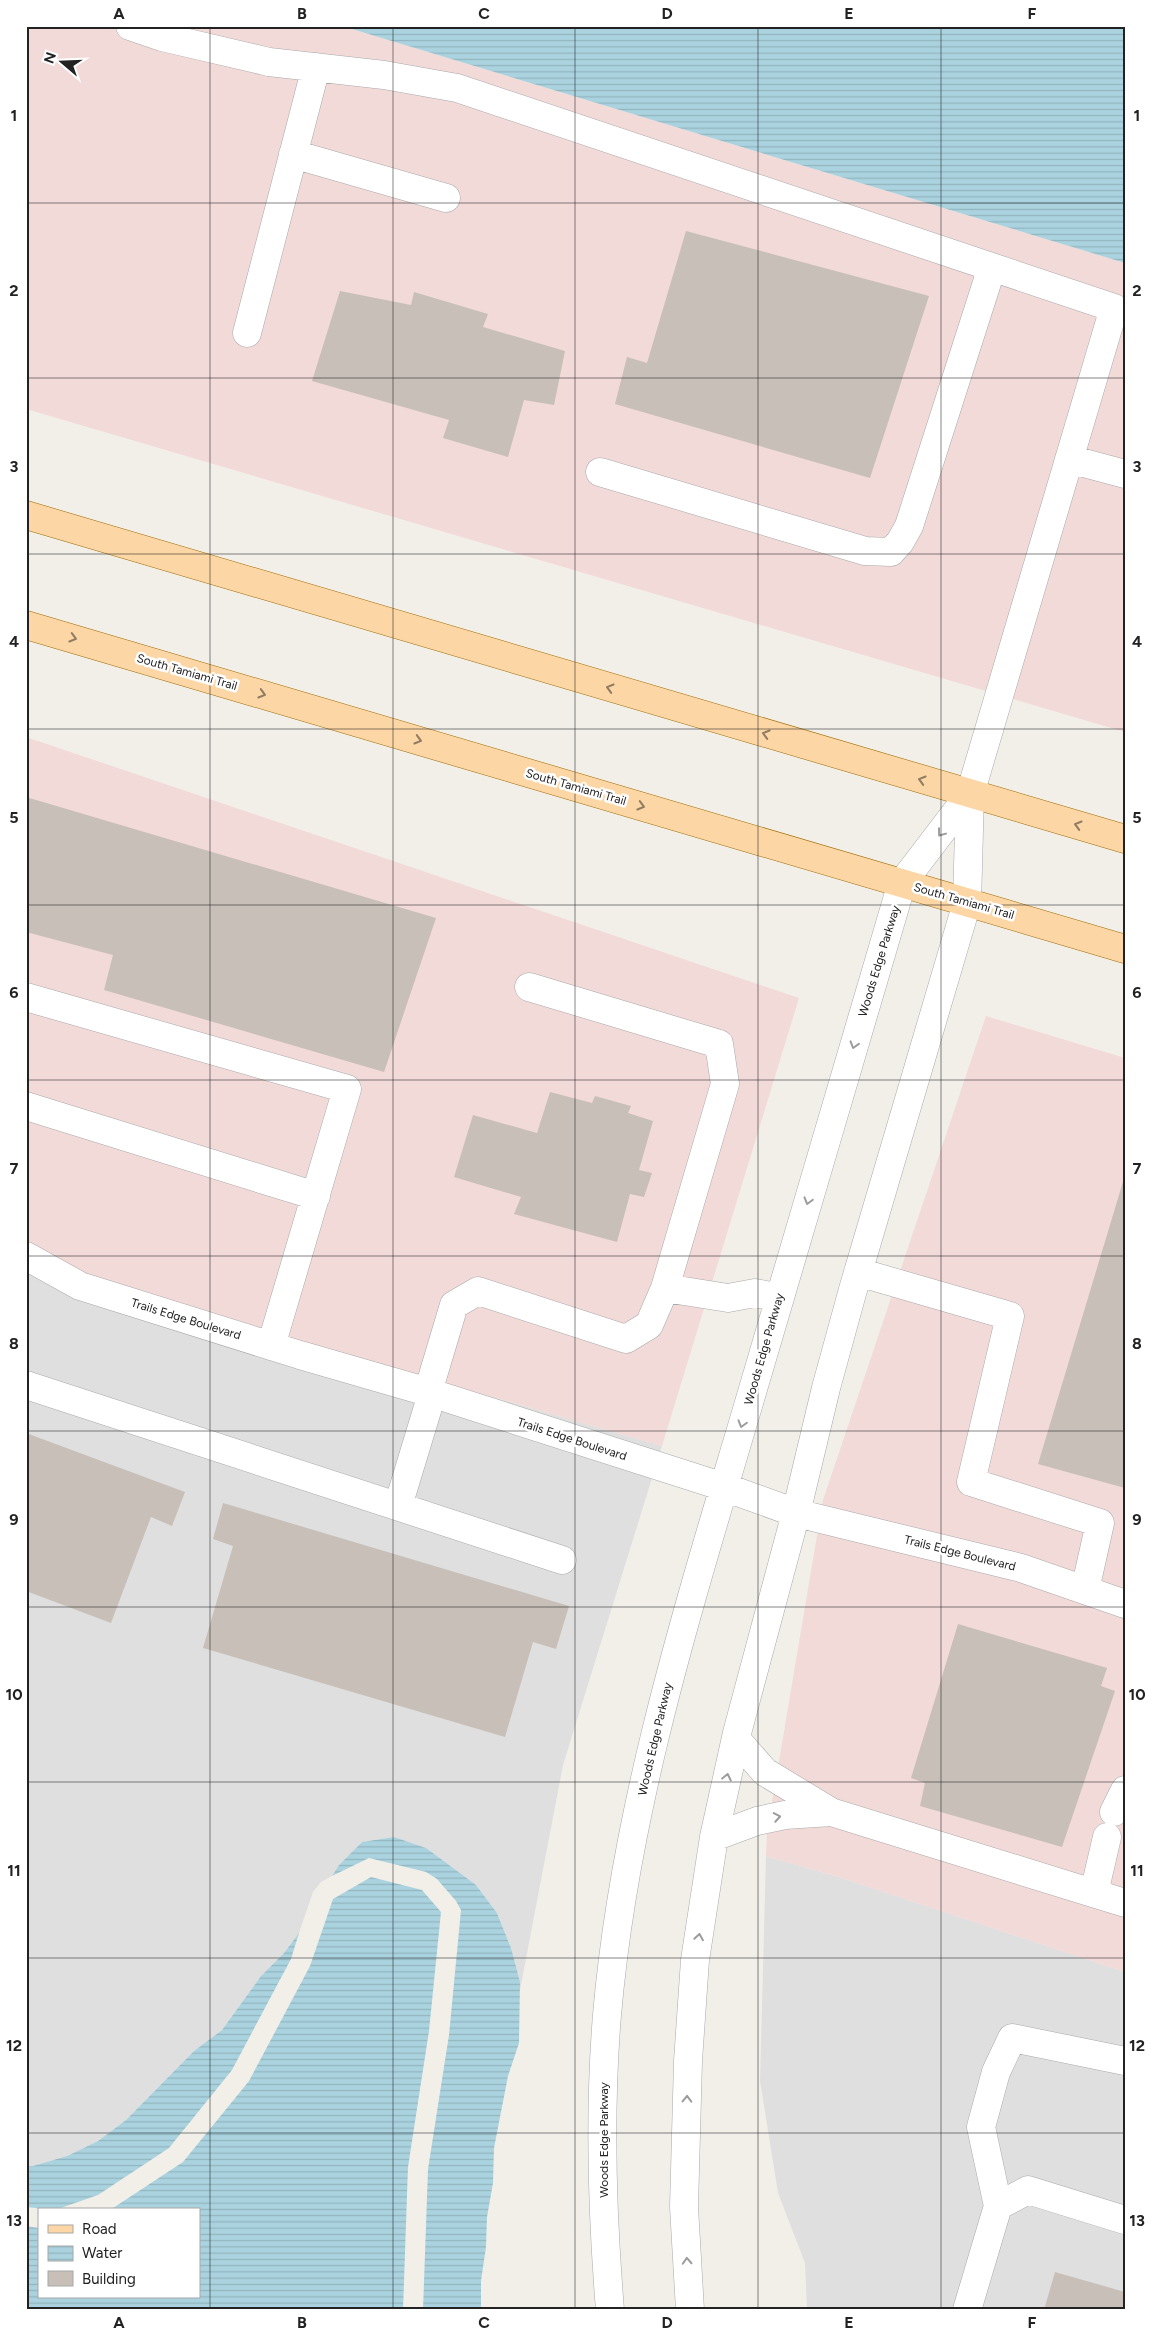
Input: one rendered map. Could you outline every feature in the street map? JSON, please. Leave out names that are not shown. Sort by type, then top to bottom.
[{"type":"main road","points":[[26,516],[1125,839]]},
{"type":"main road","name":"South Tamiami Trail","points":[[26,625],[1125,949]]},
{"type":"street","points":[[130,26],[162,37],[269,62],[384,75],[457,88],[1114,308],[970,794],[967,903],[858,1272],[826,1388],[796,1513],[736,1739],[714,1837],[695,1960],[688,2062],[684,2207],[690,2310]]},
{"type":"street","points":[[247,333],[316,67]]},
{"type":"street","points":[[294,154],[446,198]]},
{"type":"street","points":[[600,472],[865,551],[890,552],[900,542],[909,526],[992,267]]},
{"type":"street","points":[[1069,459],[1125,474]]},
{"type":"street","name":"Woods Edge Parkway","points":[[610,2310],[606,2258],[603,2101],[607,2014],[623,1895],[654,1735],[689,1600],[902,883],[970,794]]},
{"type":"street","points":[[398,1506],[454,1305],[478,1291],[626,1338],[649,1326],[664,1288],[725,1084],[719,1044],[529,987]]},
{"type":"street","points":[[26,997],[347,1089],[271,1346]]},
{"type":"street","points":[[26,1106],[316,1196]]},
{"type":"street","name":"Trails Edge Boulevard","points":[[26,1256],[80,1286],[271,1346],[430,1393],[724,1487],[796,1513],[1021,1568],[1125,1604]]},
{"type":"street","points":[[858,1272],[1010,1316],[971,1482],[1100,1523],[1085,1590]]},
{"type":"street","points":[[664,1288],[728,1298],[755,1293],[780,1298]]},
{"type":"street","points":[[26,1385],[562,1560]]},
{"type":"street","points":[[736,1739],[765,1772],[831,1812],[1125,1903]]},
{"type":"street","points":[[714,1837],[757,1821],[785,1816],[831,1812]]},
{"type":"street","points":[[1094,1893],[1115,1813]]},
{"type":"street","points":[[967,2310],[998,2206],[981,2127],[996,2072],[1012,2038],[1125,2061]]},
{"type":"street","points":[[998,2206],[1028,2190],[1125,2220]]},
{"type":"shaded area","points":[[26,26],[342,26],[1125,263],[1125,732],[26,409]]},
{"type":"shaded area","points":[[26,737],[799,998],[662,1446],[293,1339],[84,1286],[26,1244]]},
{"type":"shaded area","points":[[986,1016],[1125,1058],[1125,1972],[842,1878],[766,1856],[767,1832],[823,1500]]},
{"type":"shaded area","points":[[26,1244],[293,1339],[662,1446],[563,1765],[520,1990],[511,1948],[497,1913],[476,1885],[394,1837],[362,1842],[339,1865],[332,1876],[321,1882],[313,1892],[299,1933],[284,1953],[261,1976],[222,2030],[194,2051],[126,2120],[98,2141],[67,2156],[33,2166],[26,2166]]},
{"type":"shaded area","points":[[766,1856],[842,1878],[1125,1972],[1125,2310],[807,2310],[805,2263],[778,2193],[760,2081]]},
{"type":"water","points":[[342,26],[1125,26],[1125,263]]},
{"type":"water","points":[[394,1837],[426,1848],[476,1885],[497,1913],[511,1948],[520,1982],[519,2043],[508,2076],[494,2148],[493,2183],[487,2217],[486,2247],[481,2281],[481,2310],[423,2310],[428,2169],[449,2035],[461,1910],[456,1901],[437,1879],[426,1872],[369,1858],[332,1876],[339,1865],[362,1842]]},
{"type":"water","points":[[371,1877],[422,1890],[441,1912],[429,2031],[408,2167],[403,2310],[26,2310],[26,2226],[38,2228],[38,2298],[200,2298],[200,2208],[113,2208],[183,2162],[249,2081],[310,1966],[333,1899]]},
{"type":"water","points":[[299,1933],[291,1959],[232,2070],[169,2148],[98,2195],[61,2208],[26,2207],[26,2166],[33,2166],[67,2156],[98,2141],[126,2120],[194,2051],[222,2030],[261,1976],[284,1953]]},
{"type":"building","points":[[686,231],[929,296],[870,478],[615,404],[627,357],[647,363]]},
{"type":"building","points":[[340,291],[411,305],[414,292],[488,314],[483,327],[565,351],[554,405],[524,400],[508,457],[443,438],[449,420],[312,381]]},
{"type":"building","points":[[26,797],[436,918],[384,1072],[104,990],[113,955],[26,932]]},
{"type":"building","points":[[550,1092],[592,1103],[595,1096],[631,1106],[628,1113],[653,1121],[639,1170],[652,1173],[644,1197],[630,1194],[617,1242],[514,1214],[521,1197],[454,1177],[473,1115],[537,1133]]},
{"type":"building","points":[[1125,1175],[1125,1488],[1038,1464]]},
{"type":"building","points":[[26,1433],[185,1492],[172,1526],[151,1517],[111,1623],[26,1591]]},
{"type":"building","points":[[223,1503],[569,1606],[556,1649],[533,1642],[505,1737],[203,1648],[233,1546],[213,1539]]},
{"type":"building","points":[[958,1624],[1107,1668],[1101,1686],[1115,1691],[1062,1847],[920,1806],[925,1783],[911,1778]]},
{"type":"building","points":[[1055,2272],[1125,2292],[1125,2310],[1044,2310]]}]
